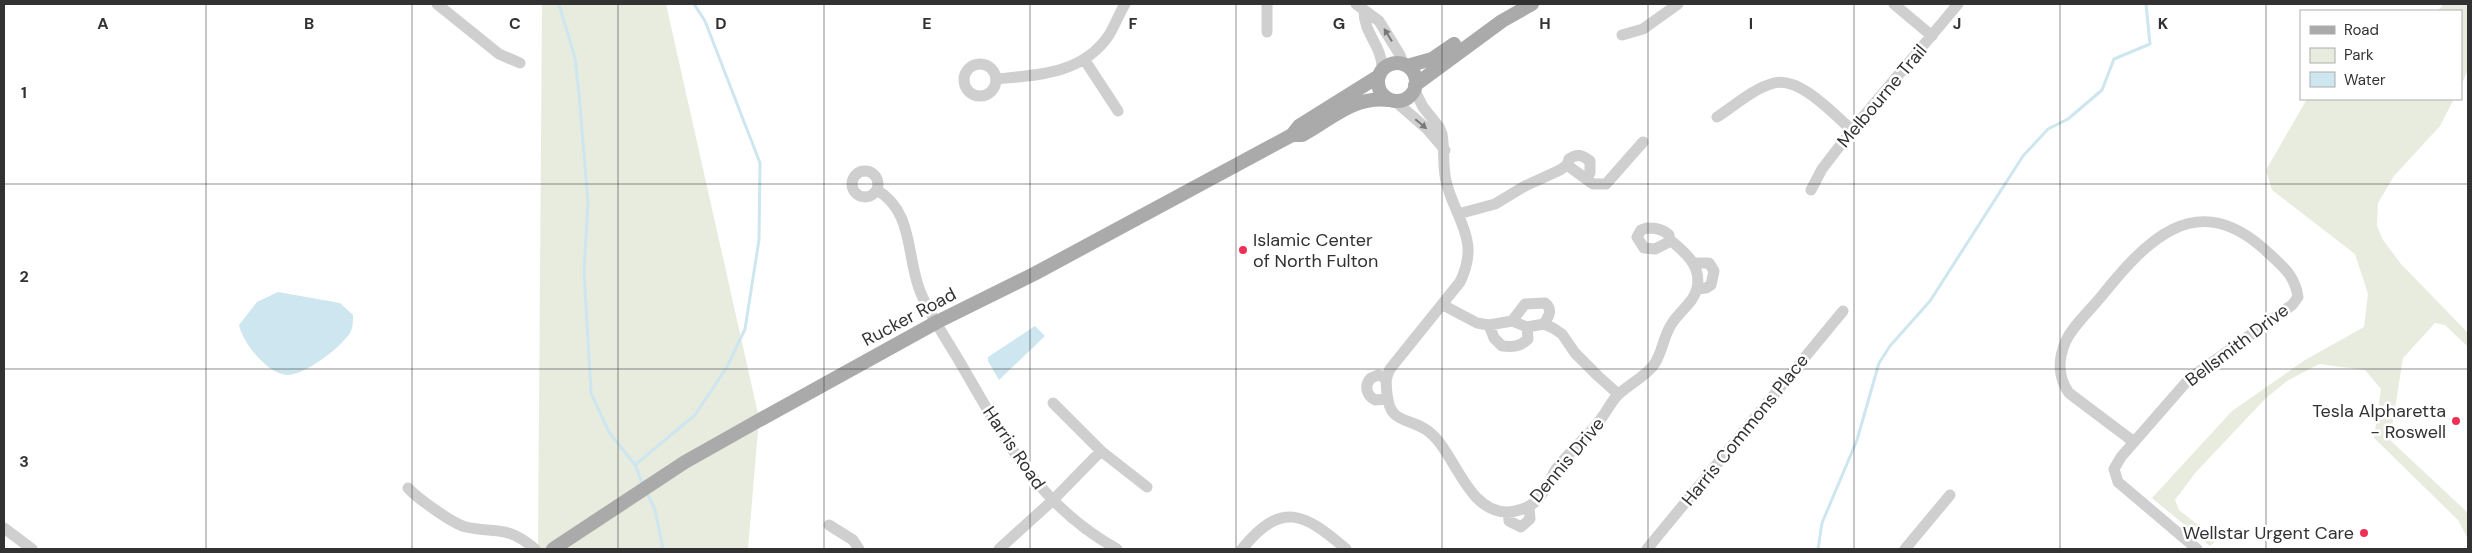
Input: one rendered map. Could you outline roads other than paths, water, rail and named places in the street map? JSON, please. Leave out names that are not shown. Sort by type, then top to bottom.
[{"type":"main road","points":[[1502,21],[1480,28],[1432,58],[1405,66],[1390,64],[1380,73],[1379,89],[1392,101],[1409,97],[1415,87],[1502,21],[1532,4]]},
{"type":"main road","points":[[1405,66],[1414,75],[1415,87]]},
{"type":"main road","name":"Rucker Road","points":[[1292,136],[1298,126],[1380,73]]},
{"type":"main road","name":"Rucker Road","points":[[552,549],[657,480],[756,422],[937,322],[1041,270],[1292,136],[1302,135],[1354,103],[1372,99],[1392,101]]},
{"type":"street","points":[[438,4],[499,54],[520,63]]},
{"type":"street","points":[[996,80],[1052,73],[1084,60],[1109,35],[1124,4]]},
{"type":"street","points":[[1266,32],[1267,4]]},
{"type":"street","points":[[1622,35],[1643,28],[1678,4]]},
{"type":"street","points":[[1894,4],[1932,36]]},
{"type":"street","name":"Melbourne Trail","points":[[1811,190],[1822,169],[1852,130],[1958,4]]},
{"type":"street","points":[[1360,8],[1379,21],[1405,66]]},
{"type":"street","points":[[1360,8],[1364,24],[1380,54],[1380,73]]},
{"type":"street","points":[[1084,60],[1118,111]]},
{"type":"street","points":[[1717,117],[1760,89],[1775,83],[1790,84],[1805,90],[1852,130]]},
{"type":"street","points":[[1388,399],[1375,400],[1371,398],[1367,388],[1371,378],[1378,375],[1386,378],[1390,369],[1460,282],[1467,268],[1470,254],[1447,185],[1445,150],[1439,127],[1429,116],[1415,87]]},
{"type":"street","points":[[1392,101],[1426,128],[1445,150]]},
{"type":"street","points":[[1567,165],[1593,184],[1606,184],[1643,142]]},
{"type":"street","points":[[1458,214],[1495,204],[1525,186],[1567,165],[1573,156],[1583,156],[1591,165],[1586,179]]},
{"type":"street","name":"Harris Road","points":[[877,190],[889,197],[896,206],[908,234],[920,291],[1024,467],[1052,501],[1097,538],[1118,549]]},
{"type":"street","name":"Bellsmith Drive","points":[[2134,442],[2069,393],[2063,386],[2060,370],[2066,340],[2128,262],[2152,241],[2172,228],[2203,222],[2231,227],[2250,236],[2288,270],[2296,283],[2298,297],[2292,305],[2189,379],[2134,442],[2114,469],[2118,482],[2197,549]]},
{"type":"street","points":[[1669,239],[1683,249],[1693,263],[1698,273],[1697,289]]},
{"type":"street","name":"Dennis Drive","points":[[1386,378],[1389,408],[1395,415],[1434,435],[1463,482],[1475,496],[1492,508],[1508,512],[1529,507],[1545,491],[1558,468],[1601,419],[1618,394],[1653,366],[1671,324],[1690,301],[1697,289],[1706,288],[1711,285],[1714,271],[1709,264],[1693,263]]},
{"type":"street","points":[[1512,321],[1525,304],[1537,302],[1544,303],[1550,309],[1550,315],[1544,324]]},
{"type":"street","points":[[1443,305],[1466,319],[1489,325],[1512,321],[1527,327],[1544,324],[1562,334],[1575,353],[1618,394]]},
{"type":"street","name":"Harris Commons Place","points":[[1647,549],[1843,311]]},
{"type":"street","points":[[1489,325],[1494,338],[1502,346],[1513,347],[1520,345],[1528,339],[1527,327]]},
{"type":"street","points":[[1053,403],[1101,451],[1148,487]]},
{"type":"street","points":[[999,549],[1052,501],[1101,451]]},
{"type":"street","points":[[408,488],[440,512],[466,527],[503,530],[517,536],[535,549]]},
{"type":"street","points":[[1905,549],[1950,495]]},
{"type":"street","points":[[1508,512],[1509,521],[1521,527],[1530,519],[1529,507]]},
{"type":"street","points":[[1242,549],[1265,525],[1273,520],[1293,517],[1313,522],[1346,549]]},
{"type":"street","points":[[829,525],[853,540],[859,549]]},
{"type":"street","points":[[4,528],[32,549]]},
{"type":"water","points":[[278,292],[340,303],[353,315],[351,331],[338,346],[322,360],[294,374],[279,373],[264,363],[245,340],[239,325],[257,302]]},
{"type":"water","points":[[1035,326],[1045,336],[999,380],[988,361],[988,357]]},
{"type":"waterway","points":[[559,4],[575,58],[588,203],[584,271],[591,393],[609,432],[635,465]]},
{"type":"waterway","points":[[643,485],[635,465],[695,415],[727,367],[745,329],[759,240],[760,163],[705,21],[694,4]]},
{"type":"waterway","points":[[1818,549],[1822,523],[1857,440],[1879,363],[1890,346],[1930,301],[2023,156],[2048,129],[2068,119],[2102,90],[2114,59],[2150,44],[2146,4]]},
{"type":"waterway","points":[[647,493],[655,510],[663,549]]},
{"type":"place","name":"Islamic Center of North Fulton","points":[[1243,250]]},
{"type":"place","name":"Tesla Alpharetta - Roswell","points":[[2456,421]]},
{"type":"place","name":"Wellstar Urgent Care","points":[[2364,533]]}]
